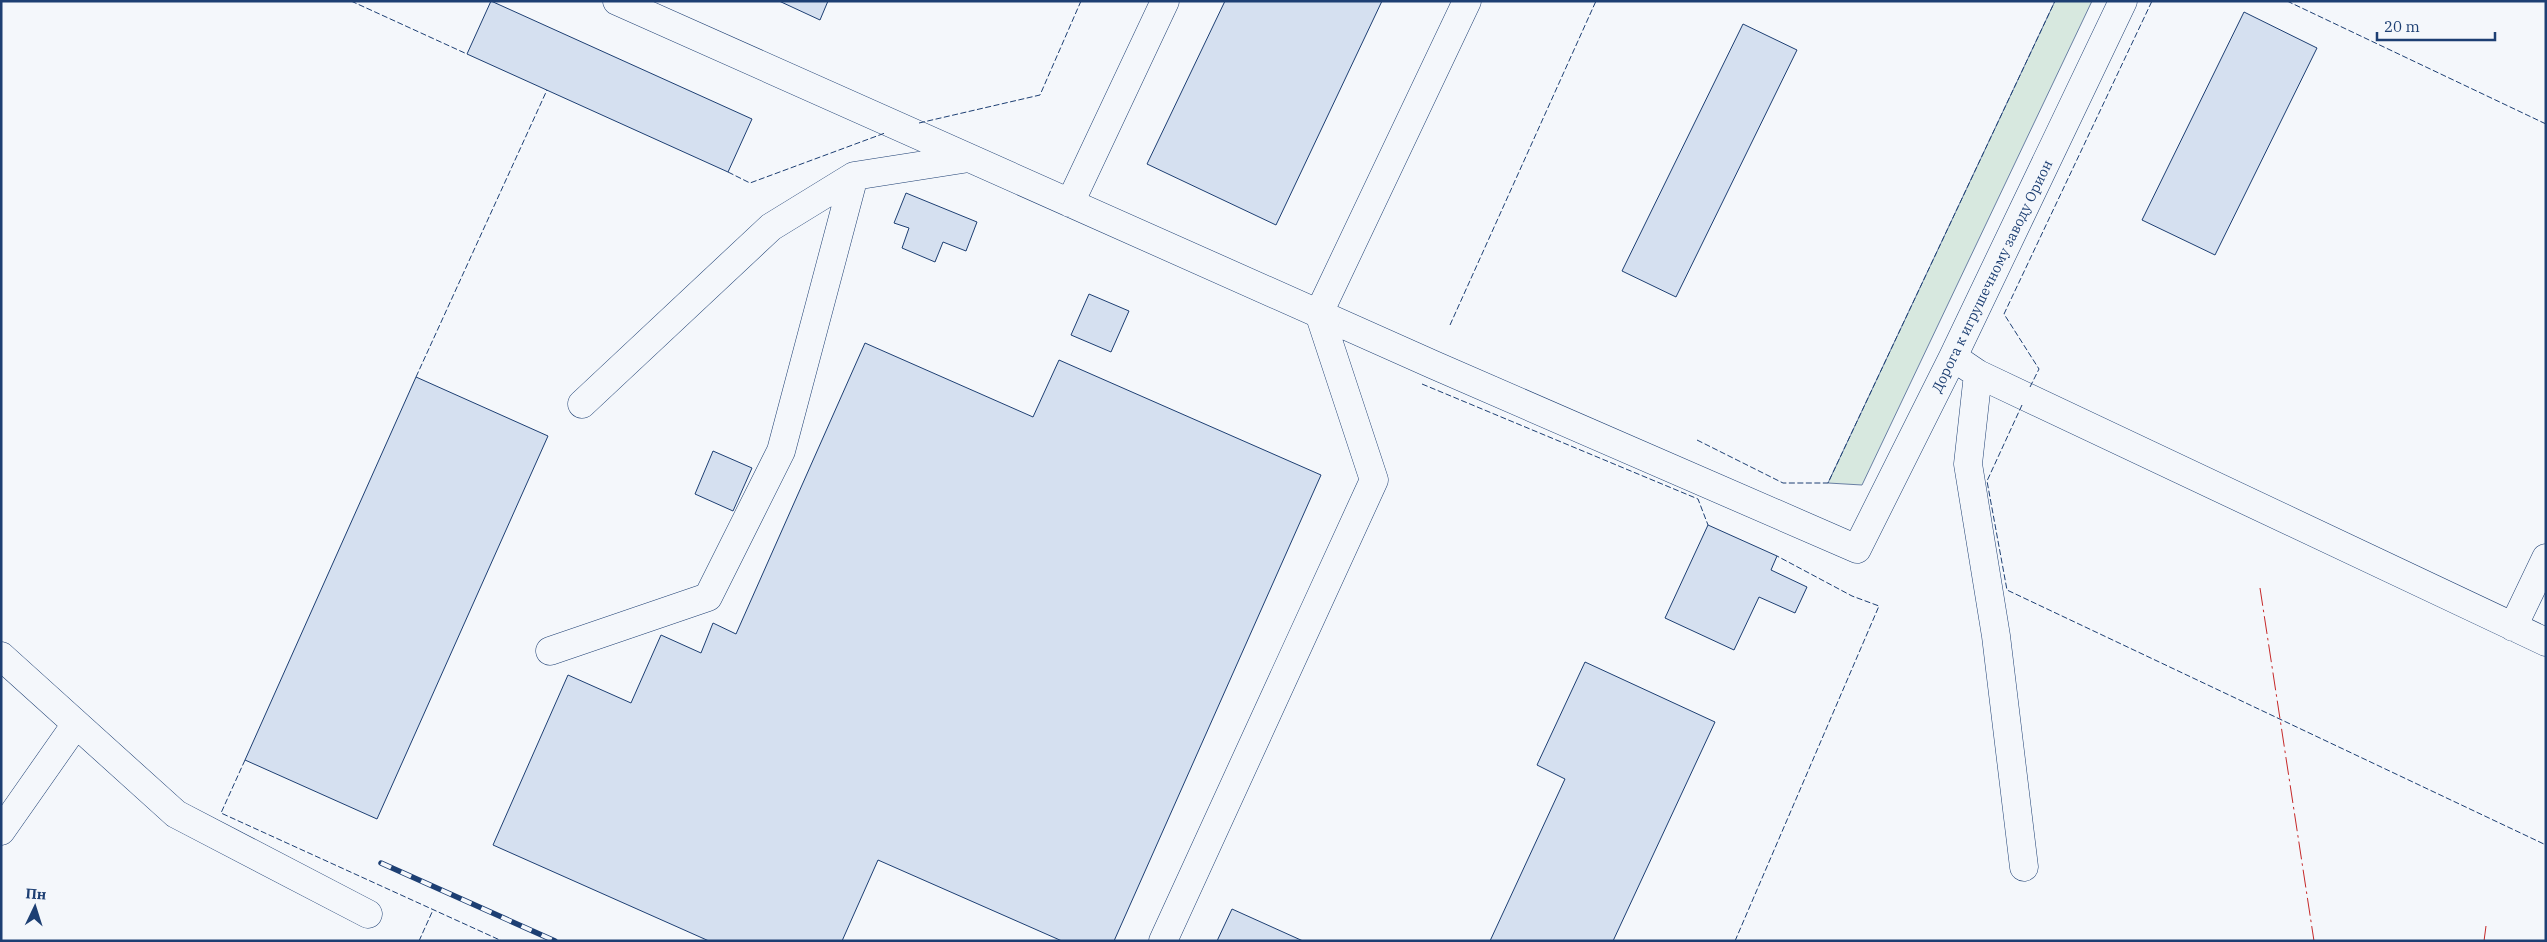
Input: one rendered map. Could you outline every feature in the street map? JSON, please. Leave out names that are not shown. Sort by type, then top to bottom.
[{"type":"street","points":[[617,1],[1319,313]]},
{"type":"street","points":[[1070,203],[1165,1]]},
{"type":"street","points":[[1163,941],[1374,480],[1319,313],[1467,1]]},
{"type":"street","name":"Дорога к игрушечному заводу Орион","points":[[1319,313],[1857,550],[1953,357],[2123,1]]},
{"type":"street","points":[[582,404],[771,227],[854,176],[969,158]]},
{"type":"street","points":[[550,651],[708,598],[781,451],[854,176]]},
{"type":"street","points":[[1953,357],[1978,374],[2546,642]]},
{"type":"street","points":[[1978,374],[1968,464],[1996,636],[2024,867]]},
{"type":"street","points":[[2513,627],[2546,558]]},
{"type":"street","points":[[1,656],[176,814],[368,914]]},
{"type":"street","points":[[1,831],[76,724]]},
{"type":"shaded area","points":[[2055,1],[2092,1],[1862,485],[1828,483]]},
{"type":"building","points":[[491,1],[752,119],[728,172],[467,54]]},
{"type":"building","points":[[779,1],[828,1],[820,20]]},
{"type":"building","points":[[1225,1],[1382,1],[1276,225],[1147,164]]},
{"type":"building","points":[[2244,12],[2317,48],[2215,255],[2142,220]]},
{"type":"building","points":[[1743,24],[1797,50],[1676,297],[1622,271]]},
{"type":"building","points":[[906,193],[977,222],[966,251],[943,242],[935,262],[902,248],[909,228],[894,223]]},
{"type":"building","points":[[1089,294],[1129,311],[1111,352],[1071,335]]},
{"type":"building","points":[[865,343],[1033,417],[1059,360],[1321,475],[1114,941],[1062,941],[878,860],[842,941],[709,941],[493,845],[568,675],[631,703],[661,635],[701,653],[713,623],[736,634]]},
{"type":"building","points":[[416,377],[548,436],[377,819],[245,760]]},
{"type":"building","points":[[713,451],[752,468],[733,511],[695,494]]},
{"type":"building","points":[[1708,525],[1777,556],[1771,570],[1807,587],[1795,613],[1759,597],[1734,650],[1665,618]]},
{"type":"building","points":[[1585,662],[1715,722],[1613,941],[1490,941],[1565,779],[1537,765]]},
{"type":"building","points":[[1232,909],[1303,941],[1217,941]]},
{"type":"railway","points":[[381,863],[555,941]]},
{"type":"fence","points":[[351,1],[467,54]]},
{"type":"fence","points":[[919,123],[1040,95],[1081,1]]},
{"type":"fence","points":[[1450,325],[1596,1]]},
{"type":"fence","points":[[1697,440],[1783,483],[1828,483],[2055,1]]},
{"type":"fence","points":[[2030,387],[2039,369],[2004,314],[2152,1]]},
{"type":"fence","points":[[2287,1],[2546,124]]},
{"type":"fence","points":[[416,377],[547,90]]},
{"type":"fence","points":[[728,172],[750,183],[885,133]]},
{"type":"fence","points":[[1422,384],[1698,499],[1708,525]]},
{"type":"fence","points":[[2022,405],[1987,481],[2007,590],[2546,845]]},
{"type":"fence","points":[[1735,941],[1879,606],[1852,596],[1777,556]]},
{"type":"fence","points":[[245,760],[221,813],[502,941]]},
{"type":"fence","points":[[419,941],[433,910]]},
{"type":"power","points":[[2260,588],[2314,941]]},
{"type":"power","points":[[2484,941],[2486,926]]}]
